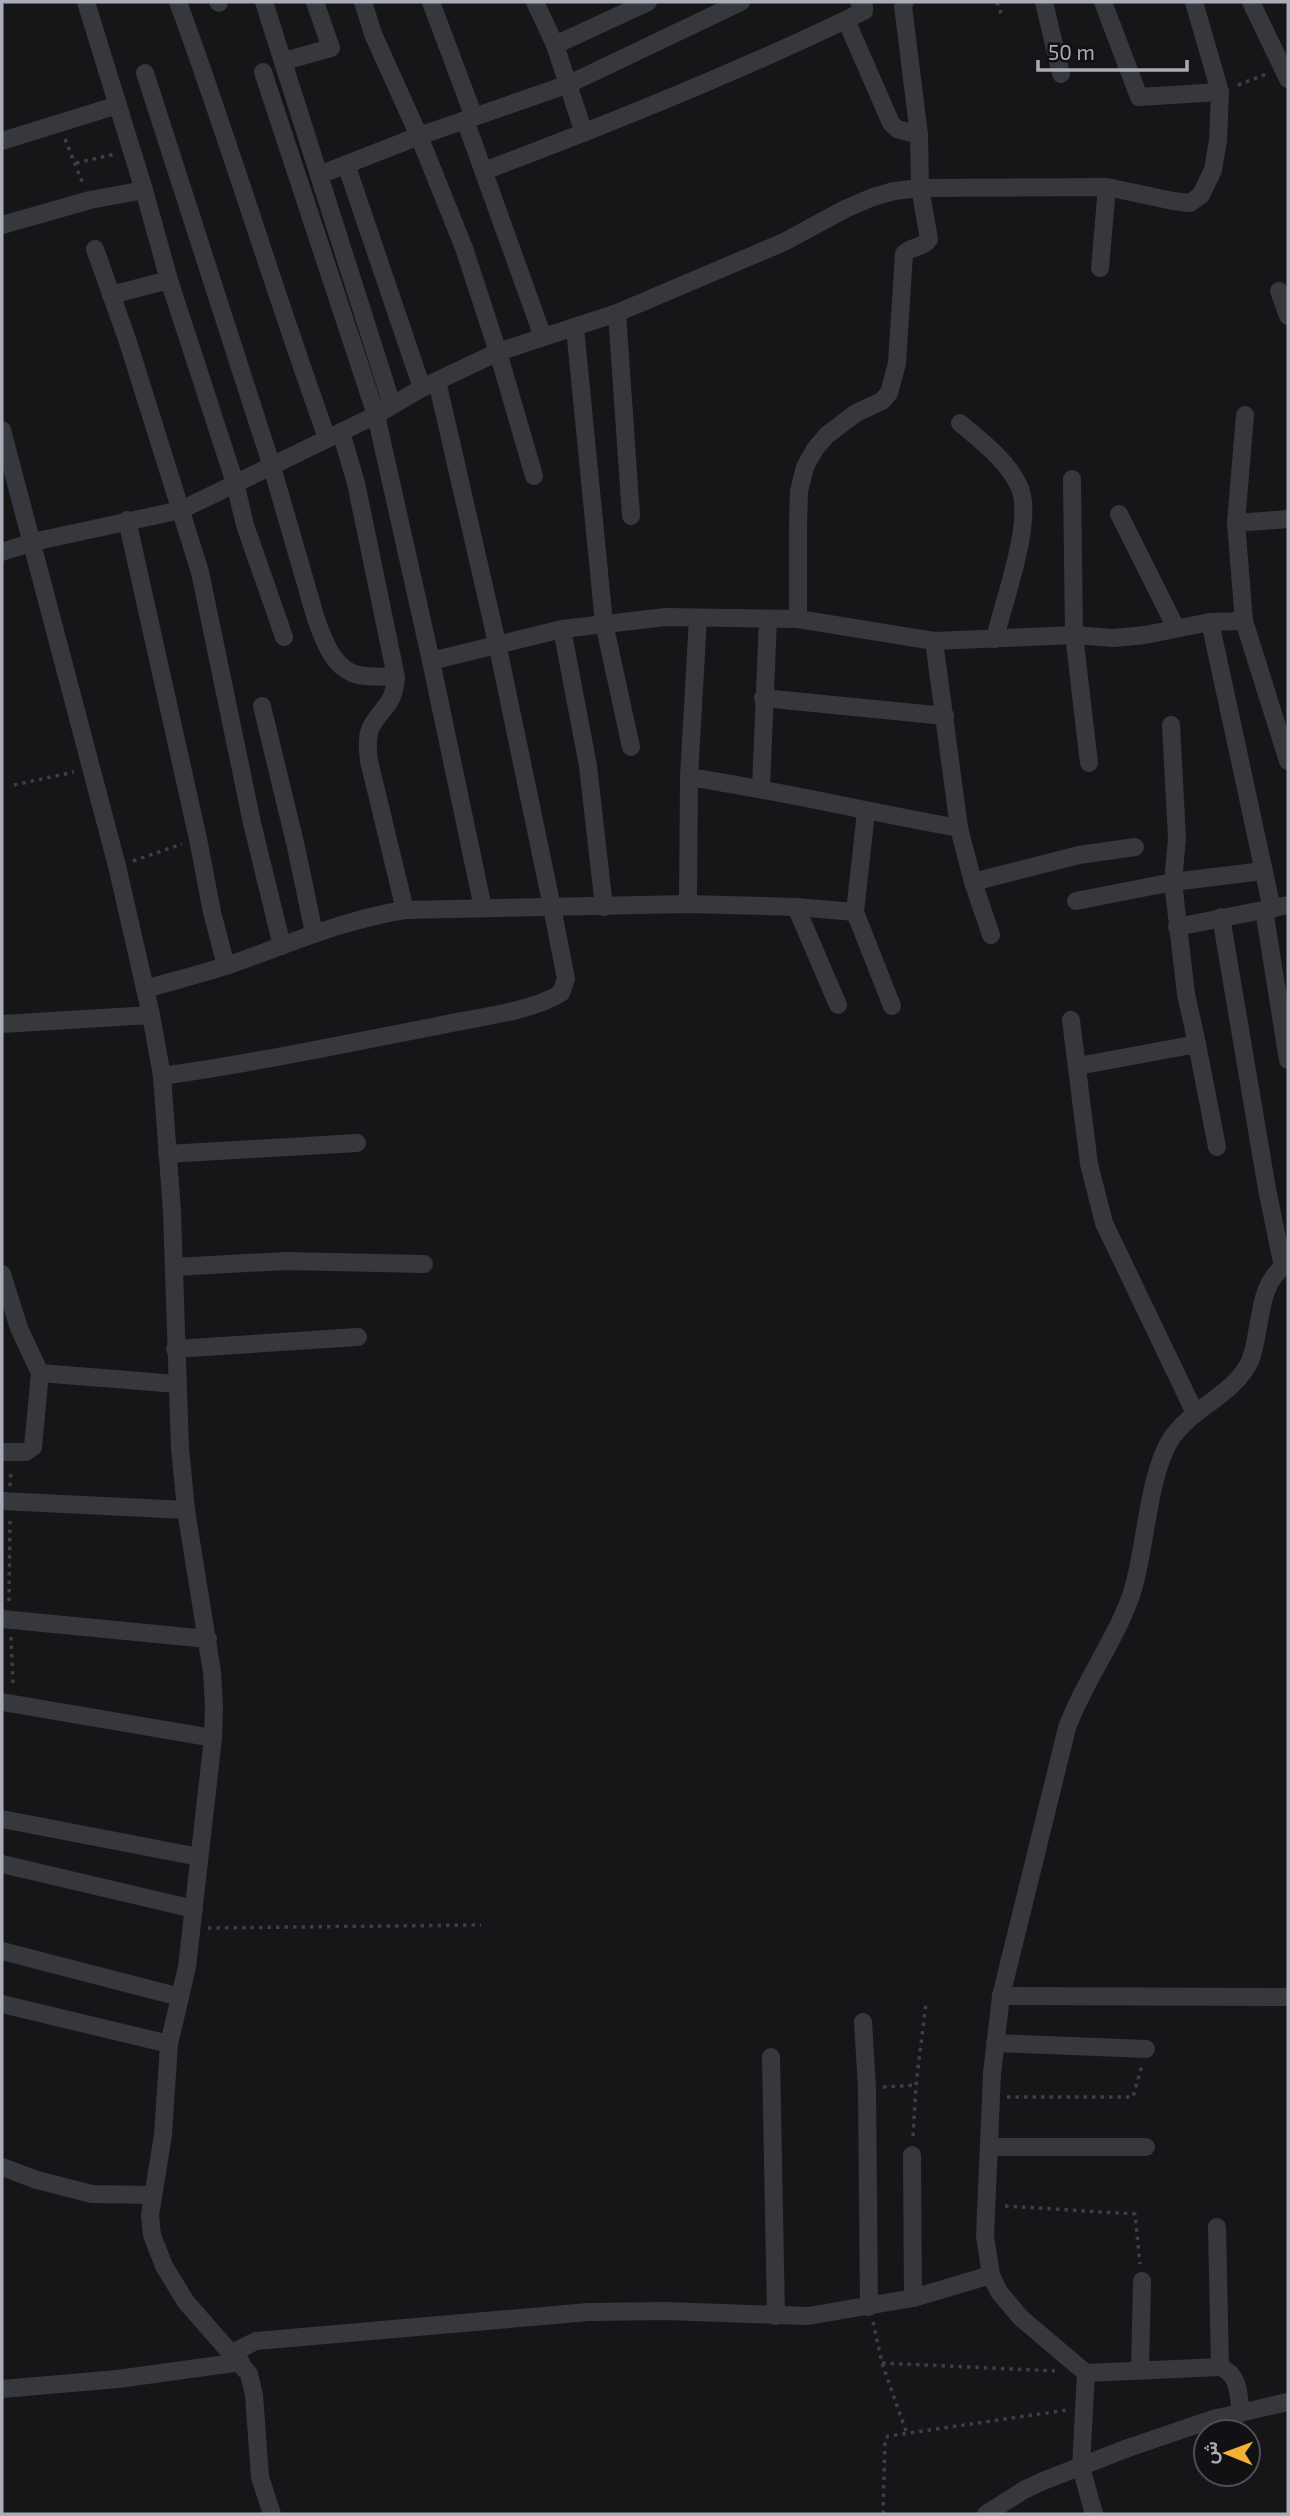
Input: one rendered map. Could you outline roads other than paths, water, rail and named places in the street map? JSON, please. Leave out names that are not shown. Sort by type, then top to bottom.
[{"type":"street","points":[[86,2],[169,280],[235,483],[244,524],[284,637]]},
{"type":"street","points":[[178,2],[213,96],[298,357],[356,482],[396,677],[395,692],[389,704],[370,728],[367,739],[369,761],[405,910]]},
{"type":"street","points":[[264,2],[391,405]]},
{"type":"street","points":[[284,61],[331,48],[315,2]]},
{"type":"street","points":[[363,2],[373,34],[419,136],[464,248],[534,476]]},
{"type":"street","points":[[430,2],[470,119],[484,171],[543,337]]},
{"type":"street","points":[[535,2],[555,45],[584,133]]},
{"type":"street","points":[[555,45],[615,9],[648,2]]},
{"type":"street","points":[[319,175],[419,136],[569,84],[741,2]]},
{"type":"street","points":[[484,171],[704,84],[846,20],[865,9],[859,2]]},
{"type":"street","points":[[798,619],[799,491],[804,467],[827,435],[856,413],[882,401],[889,393],[897,363],[904,254],[924,245],[929,239],[920,188],[919,135],[903,6],[905,2]]},
{"type":"street","points":[[1044,2],[1061,74]]},
{"type":"street","points":[[1103,2],[1139,97],[1220,92]]},
{"type":"street","points":[[2,552],[33,542],[181,510],[272,467],[376,415],[430,384],[498,352],[617,313],[784,242],[873,197],[920,188],[1107,187],[1190,203],[1201,195],[1213,170],[1218,141],[1220,92],[1194,2]]},
{"type":"street","points":[[1251,2],[1285,74]]},
{"type":"street","points":[[846,20],[891,123],[897,129],[919,135]]},
{"type":"street","points":[[263,72],[376,415],[483,908]]},
{"type":"street","points":[[145,73],[272,467],[316,619],[334,658],[352,673],[396,677]]},
{"type":"street","points":[[2,141],[118,105]]},
{"type":"street","points":[[162,1076],[250,1063],[548,1002],[561,993],[566,979],[497,643],[430,384],[346,164]]},
{"type":"street","points":[[1100,268],[1107,187]]},
{"type":"street","points":[[2,225],[90,200],[144,190]]},
{"type":"street","points":[[95,249],[128,342],[181,510],[209,612],[252,823],[282,946]]},
{"type":"street","points":[[111,295],[169,280]]},
{"type":"street","points":[[1279,291],[1288,316]]},
{"type":"street","points":[[617,313],[631,516]]},
{"type":"street","points":[[575,328],[604,623],[631,747]]},
{"type":"street","points":[[1245,415],[1236,523],[1244,621],[1288,761]]},
{"type":"street","points":[[960,423],[992,451],[1009,471],[1022,494],[1022,528],[995,639]]},
{"type":"street","points":[[2,430],[117,866],[162,1076],[186,1510],[208,1639],[214,1706],[213,1738],[187,1967],[169,2044],[163,2135],[150,2215],[152,2235],[164,2266],[186,2302],[237,2358],[252,2383],[260,2477],[272,2514]]},
{"type":"street","points":[[1072,479],[1074,635],[1090,763]]},
{"type":"street","points":[[1119,514],[1176,628]]},
{"type":"street","points":[[1236,523],[1288,519]]},
{"type":"street","points":[[127,520],[226,966]]},
{"type":"street","points":[[431,661],[562,629],[666,617],[798,619],[934,641],[1074,635],[1114,638],[1145,635],[1210,622],[1244,621]]},
{"type":"street","points":[[688,904],[689,777],[698,618]]},
{"type":"street","points":[[761,788],[768,619]]},
{"type":"street","points":[[1210,622],[1263,871],[1274,908],[1288,1060]]},
{"type":"street","points":[[562,629],[588,766],[604,908]]},
{"type":"street","points":[[934,641],[959,828],[991,935]]},
{"type":"street","points":[[763,698],[945,716]]},
{"type":"street","points":[[262,706],[314,933]]},
{"type":"street","points":[[1171,725],[1177,838],[1173,882],[1177,927],[1186,994],[1217,1146]]},
{"type":"street","points":[[689,777],[761,788],[866,812],[959,828]]},
{"type":"street","points":[[866,812],[855,912],[892,1006]]},
{"type":"street","points":[[973,882],[1079,855],[1135,847]]},
{"type":"street","points":[[1076,901],[1173,882],[1263,871]]},
{"type":"street","points":[[145,989],[226,966],[367,916],[405,910],[604,908],[688,904],[796,907],[855,912]]},
{"type":"street","points":[[796,907],[838,1005]]},
{"type":"street","points":[[1177,927],[1274,908]]},
{"type":"street","points":[[1221,917],[1267,1189],[1286,1266],[1272,1278],[1249,1362],[1233,1382],[1195,1413],[1171,1439],[1164,1454],[1133,1589],[1067,1728],[1001,1996],[991,2097],[985,2236],[991,2275],[999,2292],[1021,2318],[1086,2373],[1220,2367],[1234,2377],[1241,2413]]},
{"type":"street","points":[[2,1024],[151,1015]]},
{"type":"street","points":[[1070,1020],[1089,1164],[1104,1223],[1195,1413]]},
{"type":"street","points":[[1078,1066],[1197,1044]]},
{"type":"street","points":[[167,1154],[357,1143]]},
{"type":"street","points":[[174,1267],[286,1261],[424,1264]]},
{"type":"street","points":[[2,1274],[19,1328],[40,1373],[33,1447],[26,1452],[2,1452]]},
{"type":"street","points":[[175,1349],[358,1337]]},
{"type":"street","points":[[40,1373],[177,1384]]},
{"type":"street","points":[[2,1501],[186,1510]]},
{"type":"street","points":[[6,1619],[208,1639]]},
{"type":"street","points":[[8,1703],[213,1738]]},
{"type":"street","points":[[2,1819],[199,1857]]},
{"type":"street","points":[[2,1864],[194,1909]]},
{"type":"street","points":[[2,1951],[180,1997]]},
{"type":"street","points":[[1001,1996],[1284,1997]]},
{"type":"street","points":[[2,2004],[169,2044]]},
{"type":"street","points":[[863,2022],[867,2088],[869,2307]]},
{"type":"street","points":[[995,2043],[1146,2049]]},
{"type":"street","points":[[771,2057],[776,2316]]},
{"type":"street","points":[[989,2147],[1146,2147]]},
{"type":"street","points":[[912,2155],[912,2298]]},
{"type":"street","points":[[2,2168],[92,2194],[153,2195]]},
{"type":"street","points":[[1217,2227],[1220,2367]]},
{"type":"street","points":[[2,2389],[118,2379],[237,2358],[256,2342],[574,2313],[666,2311],[808,2316],[912,2298],[991,2275]]},
{"type":"street","points":[[1140,2370],[1142,2281]]},
{"type":"street","points":[[1086,2373],[1081,2467],[1094,2514]]},
{"type":"street","points":[[986,2514],[1024,2490],[1184,2428],[1288,2402]]}]
